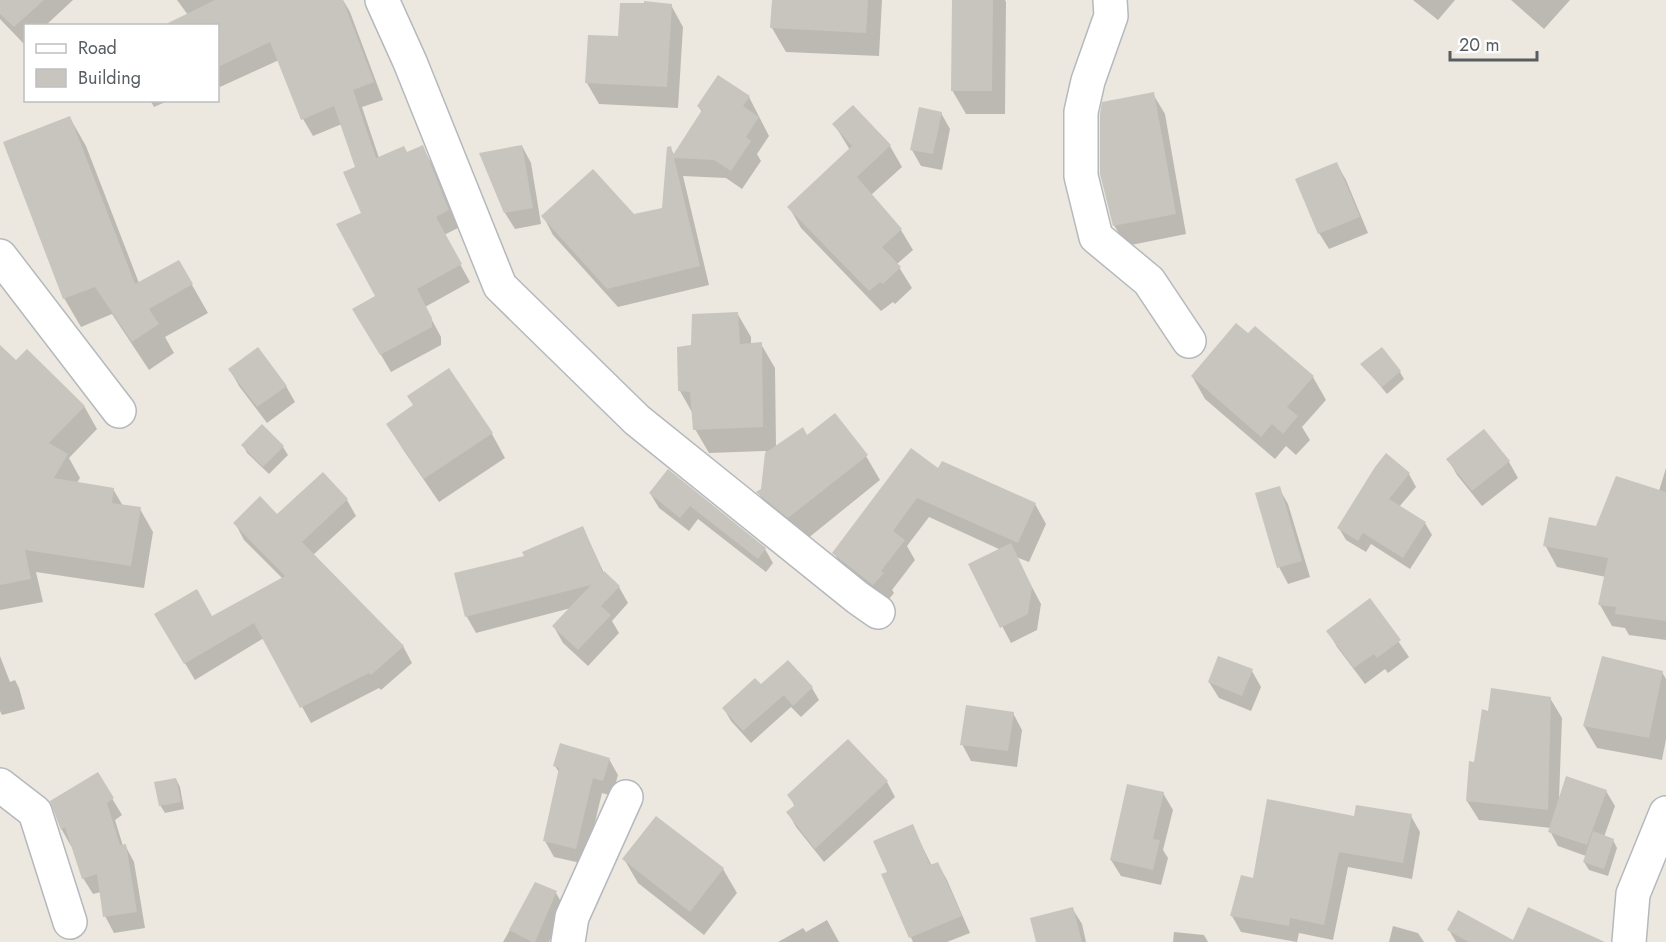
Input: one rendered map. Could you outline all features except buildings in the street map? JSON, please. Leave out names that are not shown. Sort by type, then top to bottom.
[{"type":"street","points":[[382,0],[410,62],[500,286],[637,420],[878,612]]},
{"type":"street","points":[[1110,0],[1111,16],[1088,81],[1081,112],[1081,176],[1096,237],[1149,281],[1189,340]]},
{"type":"street","points":[[0,256],[119,411]]},
{"type":"street","points":[[0,785],[35,812],[70,922]]},
{"type":"street","points":[[568,942],[572,917],[626,797]]},
{"type":"street","points":[[1629,942],[1634,894],[1666,813]]}]
